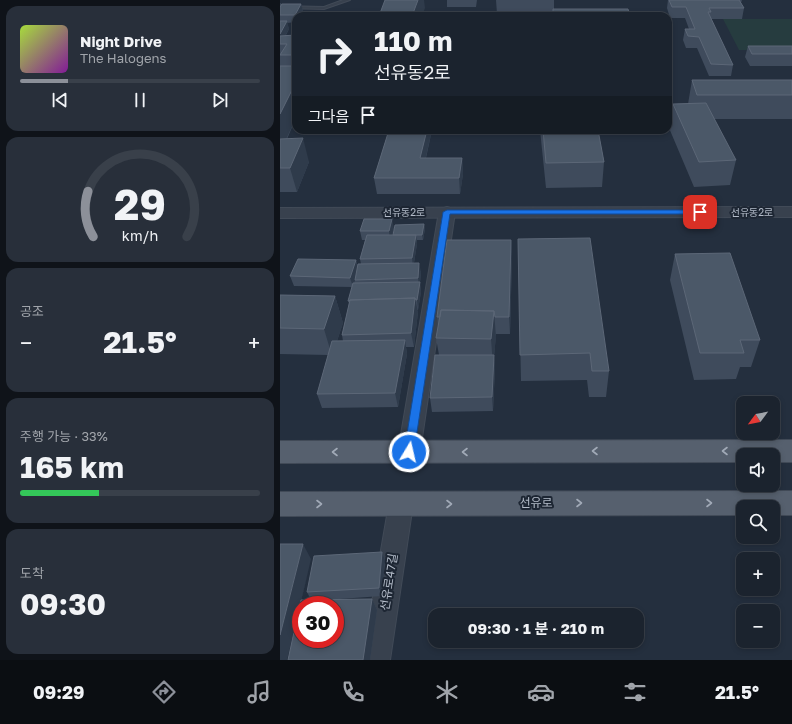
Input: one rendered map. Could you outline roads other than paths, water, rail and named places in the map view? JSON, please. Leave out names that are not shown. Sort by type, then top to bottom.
[{"type":"main road","points":[[280,452],[792,451]]},
{"type":"main road","name":"선유로","points":[[280,504],[792,502]]},
{"type":"street","points":[[409,452],[447,212]]},
{"type":"street","name":"선유동2로","points":[[280,213],[792,212]]},
{"type":"street","name":"선유로47길","points":[[376,660],[401,504]]},
{"type":"lane","points":[[280,7],[324,8],[348,0]]}]
